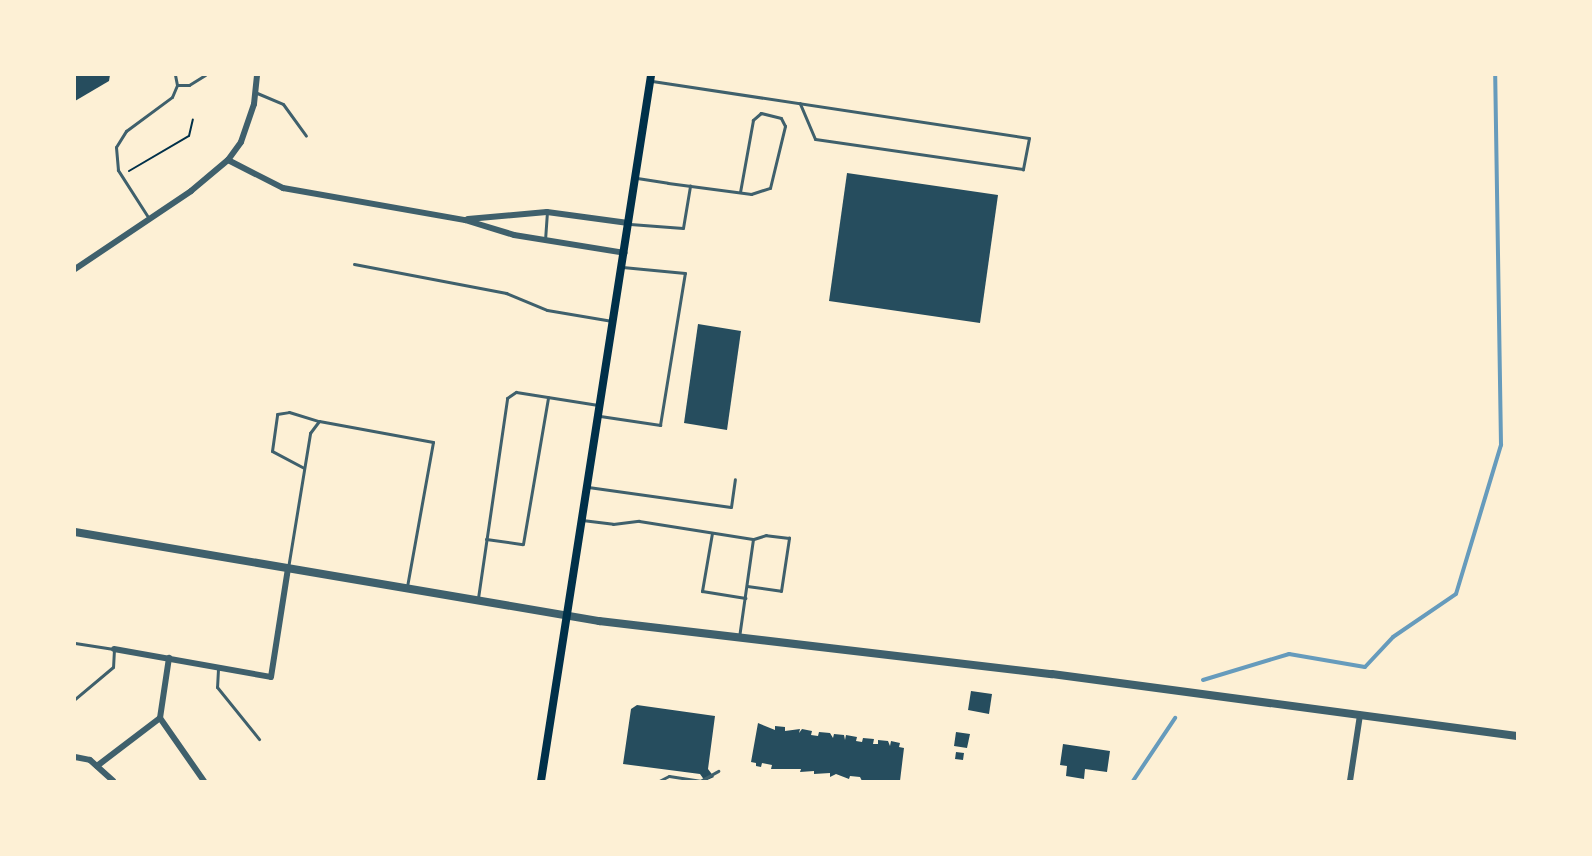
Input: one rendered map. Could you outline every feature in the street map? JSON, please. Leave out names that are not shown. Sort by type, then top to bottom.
[{"type":"main road","points":[[541,781],[625,252],[650,78]]},
{"type":"street","points":[[75,269],[148,217],[191,191],[228,160],[241,142],[255,92],[257,75]]},
{"type":"street","points":[[228,160],[283,188],[465,220],[514,235],[625,252]]},
{"type":"street","points":[[465,220],[547,212],[628,224]]},
{"type":"street","points":[[75,532],[567,616],[1517,736]]},
{"type":"street","points":[[114,649],[271,677],[288,568]]},
{"type":"street","points":[[169,658],[160,718],[205,781]]},
{"type":"street","points":[[1350,781],[1360,715]]},
{"type":"street","points":[[97,766],[160,718]]},
{"type":"street","points":[[75,757],[97,766],[113,781]]},
{"type":"lane","points":[[148,217],[121,176],[116,159],[120,137],[172,97],[177,85],[175,75]]},
{"type":"lane","points":[[177,85],[189,85],[205,75]]},
{"type":"lane","points":[[650,78],[1029,138],[1023,169],[815,139],[800,103]]},
{"type":"lane","points":[[255,92],[283,104],[306,136]]},
{"type":"lane","points":[[635,178],[751,194],[770,188],[785,126],[781,118],[761,113],[753,120],[740,192]]},
{"type":"lane","points":[[628,224],[683,228],[690,186]]},
{"type":"lane","points":[[545,240],[547,212]]},
{"type":"lane","points":[[354,264],[506,293],[547,310],[614,321]]},
{"type":"lane","points":[[598,416],[660,424],[685,273],[622,267]]},
{"type":"lane","points":[[477,601],[507,398],[516,392],[600,406]]},
{"type":"lane","points":[[486,539],[523,544],[548,398]]},
{"type":"lane","points":[[304,468],[272,451],[277,414],[289,412],[319,421],[433,442],[407,589]]},
{"type":"lane","points":[[288,568],[310,433],[319,421]]},
{"type":"lane","points":[[586,487],[731,507],[735,479]]},
{"type":"lane","points":[[582,520],[613,524],[639,521],[753,539],[766,535],[789,538],[781,591],[747,586]]},
{"type":"lane","points":[[712,533],[702,591],[745,598]]},
{"type":"lane","points":[[739,639],[753,539]]},
{"type":"lane","points":[[75,643],[114,649],[113,667],[75,699]]},
{"type":"lane","points":[[218,667],[217,687],[259,739]]},
{"type":"lane","points":[[659,781],[669,776],[700,781],[718,771]]},
{"type":"path","points":[[121,176],[189,136],[193,119]]},
{"type":"building","points":[[75,75],[110,75],[109,81],[75,101]]},
{"type":"building","points":[[847,173],[998,195],[980,323],[829,301]]},
{"type":"building","points":[[698,324],[741,331],[727,430],[684,423]]},
{"type":"building","points":[[971,691],[992,694],[989,714],[968,710]]},
{"type":"building","points":[[637,705],[715,716],[708,769],[714,777],[705,781],[700,774],[623,764],[631,709]]},
{"type":"building","points":[[758,723],[775,730],[775,726],[785,727],[785,731],[800,729],[799,733],[802,729],[812,731],[811,735],[818,736],[819,732],[830,733],[833,738],[834,734],[844,735],[845,740],[846,735],[857,737],[856,741],[862,742],[863,738],[874,739],[873,744],[878,744],[878,740],[888,741],[890,746],[891,741],[900,743],[899,747],[904,748],[900,781],[862,781],[860,777],[850,776],[849,779],[836,774],[830,777],[830,773],[814,774],[814,771],[800,772],[801,769],[771,769],[772,765],[762,763],[761,767],[756,766],[756,763],[751,762]]},
{"type":"building","points":[[956,732],[970,734],[967,748],[954,746]]},
{"type":"building","points":[[1063,744],[1110,751],[1107,772],[1085,769],[1084,779],[1066,776],[1067,766],[1060,765]]},
{"type":"building","points":[[956,752],[964,753],[963,760],[955,759]]},
{"type":"waterway","points":[[1203,680],[1289,654],[1365,667],[1393,637],[1456,594],[1501,445],[1495,75]]},
{"type":"waterway","points":[[1133,781],[1175,718]]}]
